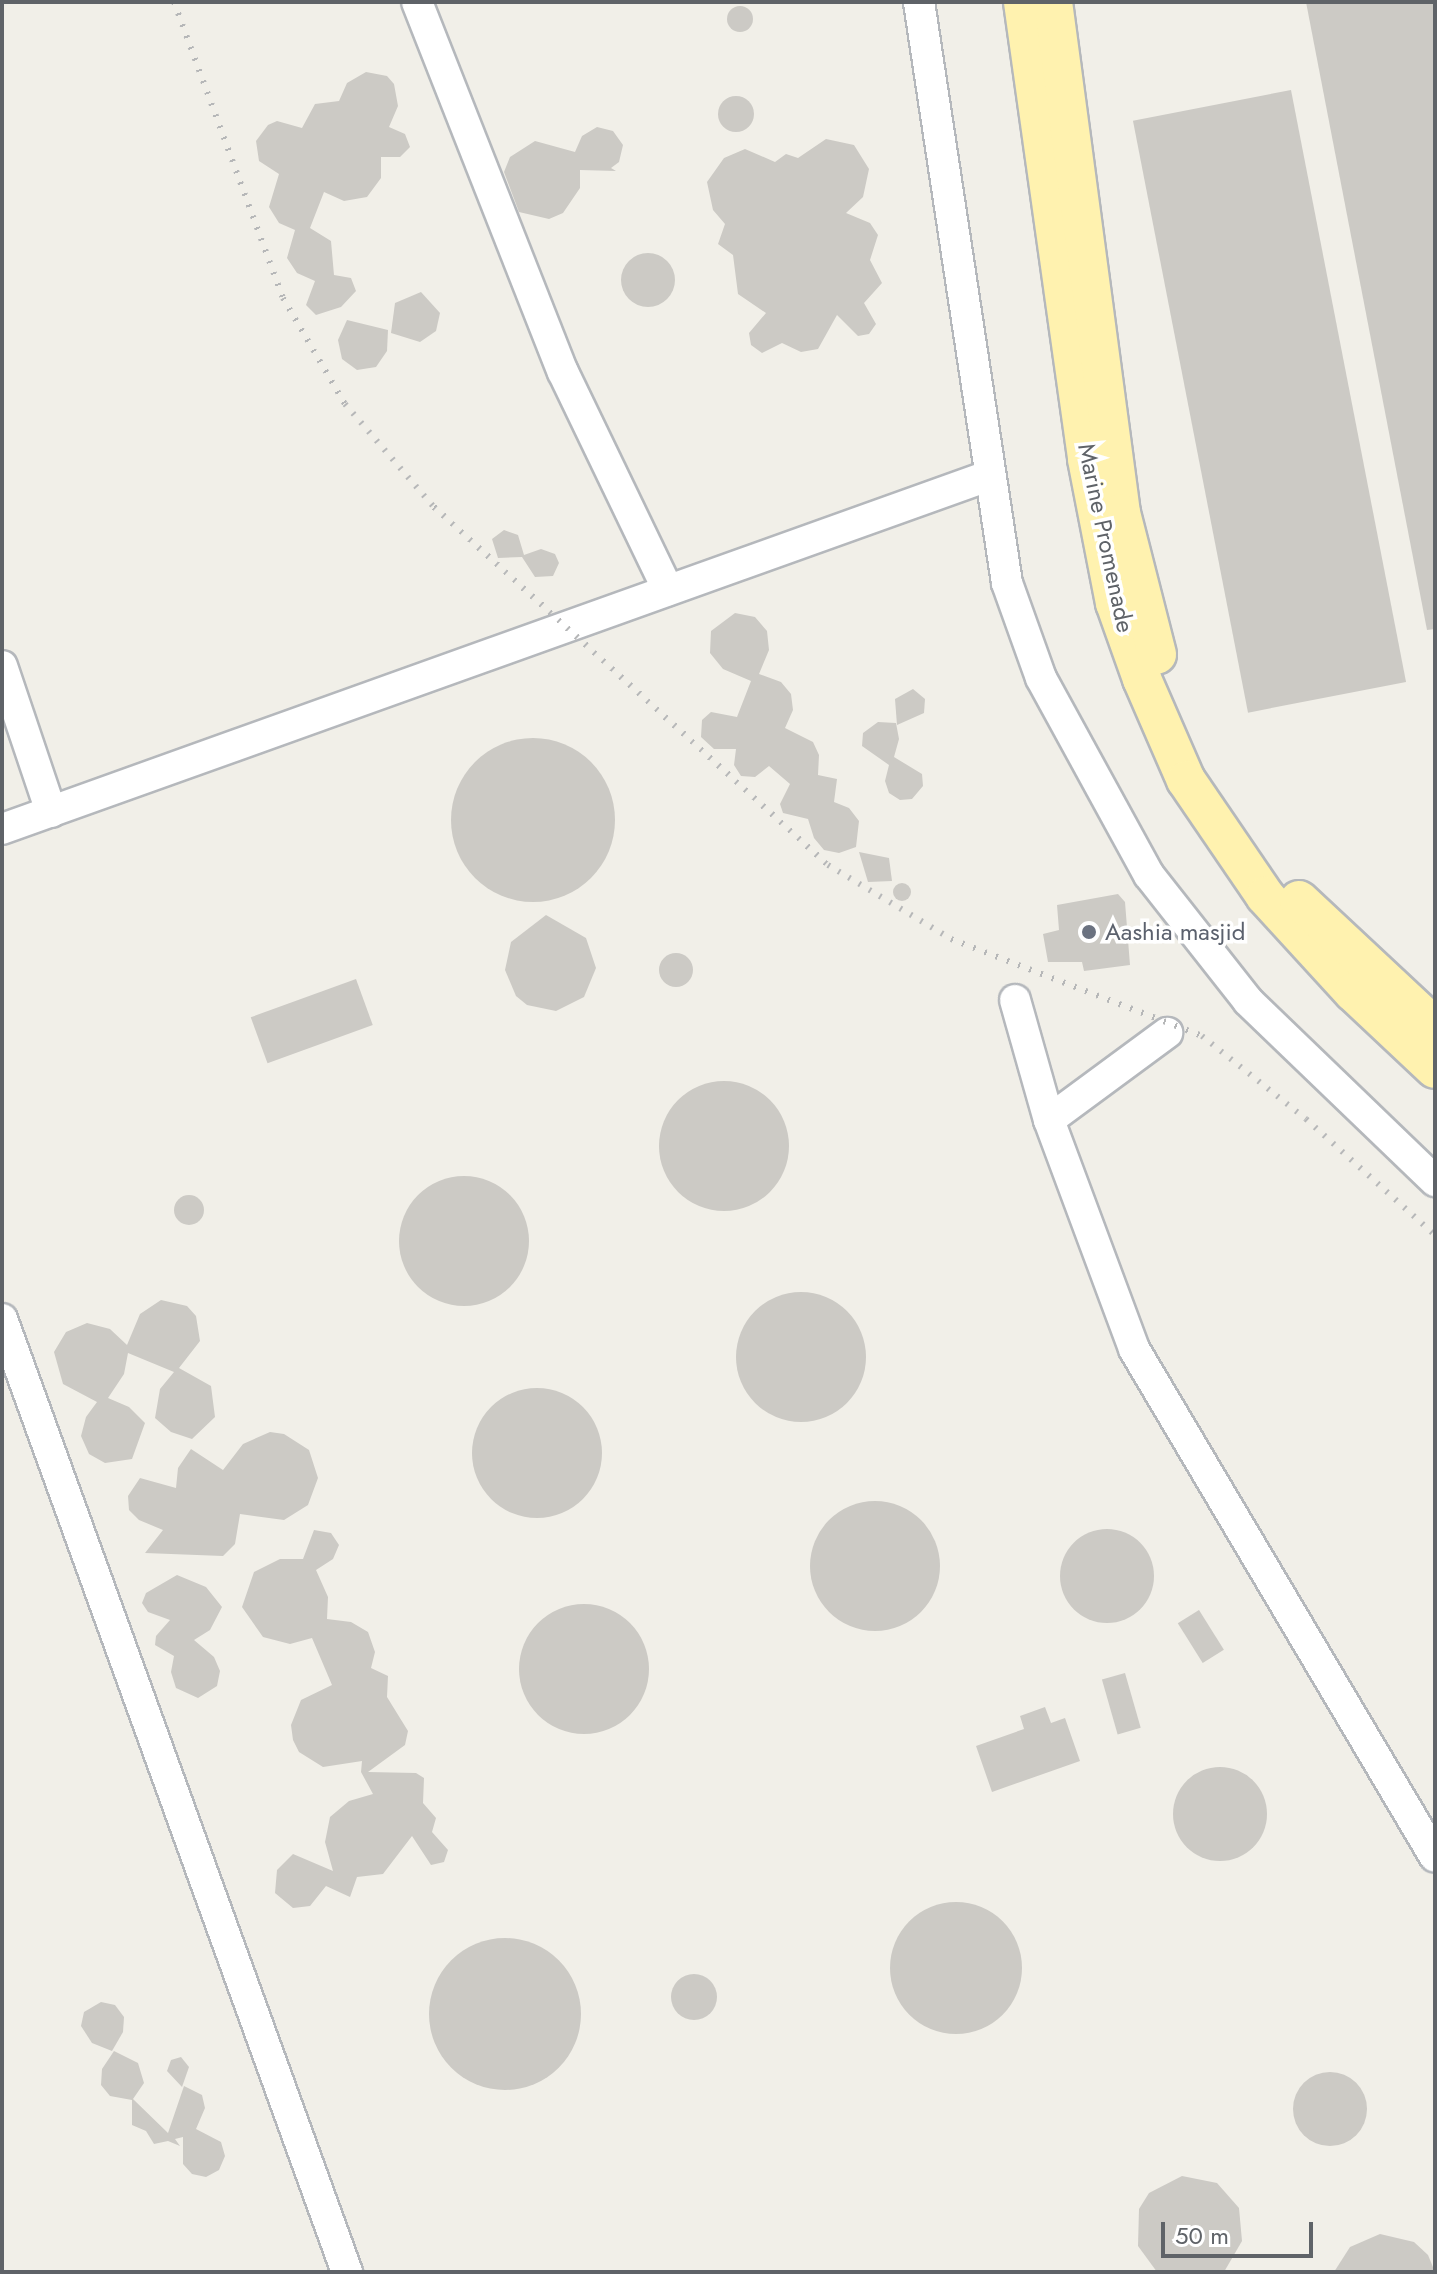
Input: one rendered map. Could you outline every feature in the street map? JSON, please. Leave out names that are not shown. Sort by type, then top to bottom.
[{"type":"main road","name":"Marine Promenade","points":[[1023,2],[1087,459],[1115,603],[1142,679],[1186,780],[1265,896],[1353,992],[1435,1069]]},
{"type":"main road","name":"Marine Promenade","points":[[1053,2],[1121,513],[1154,647],[1191,736],[1255,841],[1296,897],[1435,1027]]},
{"type":"street","points":[[417,2],[563,372],[668,590]]},
{"type":"street","points":[[919,2],[988,476],[1007,583],[1041,678],[1149,875],[1248,1001],[1435,1181]]},
{"type":"street","points":[[2,829],[988,476]]},
{"type":"street","points":[[2,666],[51,812]]},
{"type":"street","points":[[1015,1000],[1049,1120],[1134,1349],[1435,1857]]},
{"type":"street","points":[[1049,1120],[1167,1033]]},
{"type":"street","points":[[2,1319],[347,2272]]},
{"type":"building","points":[[1306,2],[1435,2],[1435,629],[1427,630]]},
{"type":"building","points":[[740,6],[749,10],[753,19],[749,28],[740,32],[731,28],[727,19],[731,10]]},
{"type":"building","points":[[366,72],[387,76],[394,84],[398,106],[389,127],[405,134],[410,147],[400,157],[381,157],[381,178],[367,197],[344,201],[324,192],[310,228],[331,241],[334,275],[351,278],[356,291],[341,307],[316,315],[306,305],[315,281],[297,273],[287,258],[295,230],[279,223],[269,207],[279,174],[259,161],[256,141],[268,125],[277,121],[302,128],[315,104],[339,101],[347,83]]},
{"type":"building","points":[[1291,90],[1406,682],[1248,713],[1133,121]]},
{"type":"building","points":[[736,96],[749,101],[754,114],[749,127],[736,132],[723,127],[718,114],[723,101]]},
{"type":"building","points":[[597,127],[613,131],[623,145],[619,162],[611,168],[616,171],[580,170],[580,188],[563,213],[549,219],[519,212],[504,172],[510,157],[535,141],[575,152],[582,136]]},
{"type":"building","points":[[826,139],[854,145],[869,169],[863,197],[846,213],[870,223],[878,235],[870,260],[882,283],[864,303],[876,324],[869,334],[858,336],[837,315],[818,349],[801,352],[782,343],[762,353],[751,345],[749,333],[766,313],[738,294],[733,255],[718,244],[725,224],[713,210],[707,182],[724,158],[745,149],[775,162],[786,154],[798,158]]},
{"type":"building","points":[[648,253],[667,261],[675,280],[667,299],[648,307],[629,299],[621,280],[629,261]]},
{"type":"building","points":[[421,292],[440,313],[436,331],[420,342],[391,333],[395,303]]},
{"type":"building","points":[[347,320],[388,330],[387,351],[376,367],[357,370],[342,359],[338,340]]},
{"type":"building","points":[[504,530],[518,535],[524,555],[541,549],[555,554],[559,563],[553,576],[535,577],[522,557],[498,558],[492,539]]},
{"type":"building","points":[[735,613],[755,617],[767,631],[769,650],[759,674],[781,682],[791,694],[793,710],[785,728],[813,742],[819,755],[818,775],[837,779],[834,802],[849,808],[859,821],[856,847],[839,853],[824,850],[814,838],[808,819],[783,813],[780,804],[790,784],[769,766],[755,777],[741,776],[734,765],[736,749],[714,749],[701,737],[702,720],[711,712],[737,717],[751,681],[723,669],[710,653],[711,631]]},
{"type":"building","points":[[913,689],[925,699],[924,713],[897,725],[895,699]]},
{"type":"building","points":[[878,722],[896,723],[899,739],[894,757],[922,774],[923,786],[912,799],[900,800],[889,793],[885,781],[889,765],[862,746],[863,733]]},
{"type":"building","points":[[533,738],[564,745],[591,762],[608,789],[615,820],[608,851],[591,878],[564,895],[533,902],[502,895],[475,878],[458,851],[451,820],[458,789],[475,762],[502,745]]},
{"type":"building","points":[[859,852],[889,858],[892,881],[868,882]]},
{"type":"building","points":[[902,883],[911,892],[902,901],[893,892]]},
{"type":"building","name":"Aashia masjid","points":[[1118,894],[1125,902],[1130,965],[1084,971],[1082,962],[1048,962],[1043,934],[1059,930],[1057,905]]},
{"type":"building","points":[[546,915],[586,938],[596,968],[584,997],[556,1011],[527,1005],[516,996],[505,970],[511,942]]},
{"type":"building","points":[[676,953],[688,958],[693,970],[688,982],[676,987],[664,982],[659,970],[664,958]]},
{"type":"building","points":[[356,979],[373,1025],[268,1063],[251,1017]]},
{"type":"building","points":[[724,1081],[749,1086],[770,1100],[784,1121],[789,1146],[784,1171],[770,1192],[749,1206],[724,1211],[699,1206],[678,1192],[664,1171],[659,1146],[664,1121],[678,1100],[699,1086]]},
{"type":"building","points":[[464,1176],[489,1181],[510,1195],[524,1216],[529,1241],[524,1266],[510,1287],[489,1301],[464,1306],[439,1301],[418,1287],[404,1266],[399,1241],[404,1216],[418,1195],[439,1181]]},
{"type":"building","points":[[189,1195],[200,1199],[204,1210],[200,1221],[189,1225],[178,1221],[174,1210],[178,1199]]},
{"type":"building","points":[[801,1292],[826,1297],[847,1311],[861,1332],[866,1357],[861,1382],[847,1403],[826,1417],[801,1422],[776,1417],[755,1403],[741,1382],[736,1357],[741,1332],[755,1311],[776,1297]]},
{"type":"building","points":[[161,1300],[187,1306],[196,1316],[200,1341],[179,1368],[211,1386],[215,1417],[192,1439],[171,1432],[155,1418],[160,1389],[174,1372],[128,1353],[124,1374],[108,1398],[129,1407],[145,1423],[132,1459],[105,1463],[89,1454],[81,1436],[86,1417],[97,1402],[63,1384],[54,1352],[66,1332],[87,1323],[110,1329],[127,1345],[140,1314]]},
{"type":"building","points":[[537,1388],[562,1393],[583,1407],[597,1428],[602,1453],[597,1478],[583,1499],[562,1513],[537,1518],[512,1513],[491,1499],[477,1478],[472,1453],[477,1428],[491,1407],[512,1393]]},
{"type":"building","points":[[270,1432],[284,1434],[309,1450],[318,1478],[308,1505],[284,1520],[240,1514],[235,1544],[223,1556],[145,1553],[163,1530],[139,1520],[129,1510],[128,1496],[140,1478],[176,1488],[178,1468],[191,1449],[223,1470],[243,1444]]},
{"type":"building","points":[[875,1501],[900,1506],[921,1520],[935,1541],[940,1566],[935,1591],[921,1612],[900,1626],[875,1631],[850,1626],[829,1612],[815,1591],[810,1566],[815,1541],[829,1520],[850,1506]]},
{"type":"building","points":[[1107,1529],[1125,1533],[1140,1543],[1150,1558],[1154,1576],[1150,1594],[1140,1609],[1125,1619],[1107,1623],[1089,1619],[1074,1609],[1064,1594],[1060,1576],[1064,1558],[1074,1543],[1089,1533]]},
{"type":"building","points":[[314,1530],[331,1533],[339,1545],[333,1559],[316,1570],[328,1597],[327,1619],[351,1622],[368,1632],[375,1652],[371,1668],[388,1676],[387,1697],[408,1731],[405,1745],[368,1772],[416,1773],[424,1778],[423,1803],[436,1818],[432,1832],[448,1850],[444,1862],[431,1865],[412,1836],[383,1874],[357,1877],[350,1897],[326,1886],[310,1906],[293,1908],[275,1893],[277,1870],[293,1854],[333,1871],[325,1842],[330,1817],[349,1801],[373,1794],[361,1772],[362,1761],[323,1767],[299,1752],[293,1740],[291,1725],[301,1700],[332,1685],[312,1638],[290,1644],[263,1637],[242,1607],[254,1572],[280,1559],[303,1559]]},
{"type":"building","points":[[177,1575],[206,1587],[222,1607],[210,1630],[194,1640],[214,1657],[220,1671],[217,1686],[198,1698],[176,1688],[171,1672],[174,1656],[155,1645],[156,1636],[170,1620],[148,1612],[142,1603],[146,1593]]},
{"type":"building","points":[[584,1604],[609,1609],[630,1623],[644,1644],[649,1669],[644,1694],[630,1715],[609,1729],[584,1734],[559,1729],[538,1715],[524,1694],[519,1669],[524,1644],[538,1623],[559,1609]]},
{"type":"building","points":[[1199,1610],[1224,1650],[1203,1663],[1178,1623]]},
{"type":"building","points":[[1125,1673],[1141,1728],[1118,1734],[1102,1680]]},
{"type":"building","points":[[1045,1707],[1051,1723],[1065,1718],[1080,1761],[992,1792],[976,1746],[1024,1729],[1020,1716]]},
{"type":"building","points":[[1220,1767],[1238,1771],[1253,1781],[1263,1796],[1267,1814],[1263,1832],[1253,1847],[1238,1857],[1220,1861],[1202,1857],[1187,1847],[1177,1832],[1173,1814],[1177,1796],[1187,1781],[1202,1771]]},
{"type":"building","points":[[956,1902],[993,1913],[1011,1931],[1022,1968],[1011,2005],[993,2023],[956,2034],[919,2023],[901,2005],[890,1968],[901,1931],[919,1913]]},
{"type":"building","points":[[505,1938],[534,1944],[559,1960],[575,1985],[581,2014],[575,2043],[559,2068],[534,2084],[505,2090],[476,2084],[451,2068],[435,2043],[429,2014],[435,1985],[451,1960],[476,1944]]},
{"type":"building","points":[[694,1974],[710,1981],[717,1997],[710,2013],[694,2020],[678,2013],[671,1997],[678,1981]]},
{"type":"building","points":[[101,2002],[115,2005],[124,2017],[123,2032],[112,2051],[92,2043],[81,2026],[84,2012]]},
{"type":"building","points":[[114,2051],[138,2063],[144,2083],[133,2099],[168,2133],[184,2086],[202,2095],[205,2108],[196,2129],[221,2142],[225,2156],[219,2170],[206,2177],[192,2174],[183,2164],[183,2137],[175,2139],[180,2146],[168,2141],[154,2144],[146,2131],[132,2125],[132,2100],[110,2096],[101,2085],[102,2069]]},
{"type":"building","points":[[181,2057],[189,2067],[182,2087],[167,2071],[171,2060]]},
{"type":"building","points":[[1330,2072],[1344,2075],[1356,2083],[1364,2095],[1367,2109],[1364,2123],[1356,2135],[1344,2143],[1330,2146],[1316,2143],[1304,2135],[1296,2123],[1293,2109],[1296,2095],[1304,2083],[1316,2075]]},
{"type":"building","points":[[1182,2176],[1217,2183],[1239,2208],[1242,2241],[1224,2272],[1157,2272],[1138,2246],[1139,2209],[1149,2193]]},
{"type":"building","points":[[1380,2234],[1414,2242],[1428,2255],[1435,2272],[1334,2272],[1350,2247]]},
{"type":"railway","points":[[174,2],[283,298],[345,404],[434,507],[828,865],[951,939],[1202,1036],[1306,1119],[1435,1235]]},
{"type":"place","name":"Aashia masjid","points":[[1089,932]]}]
